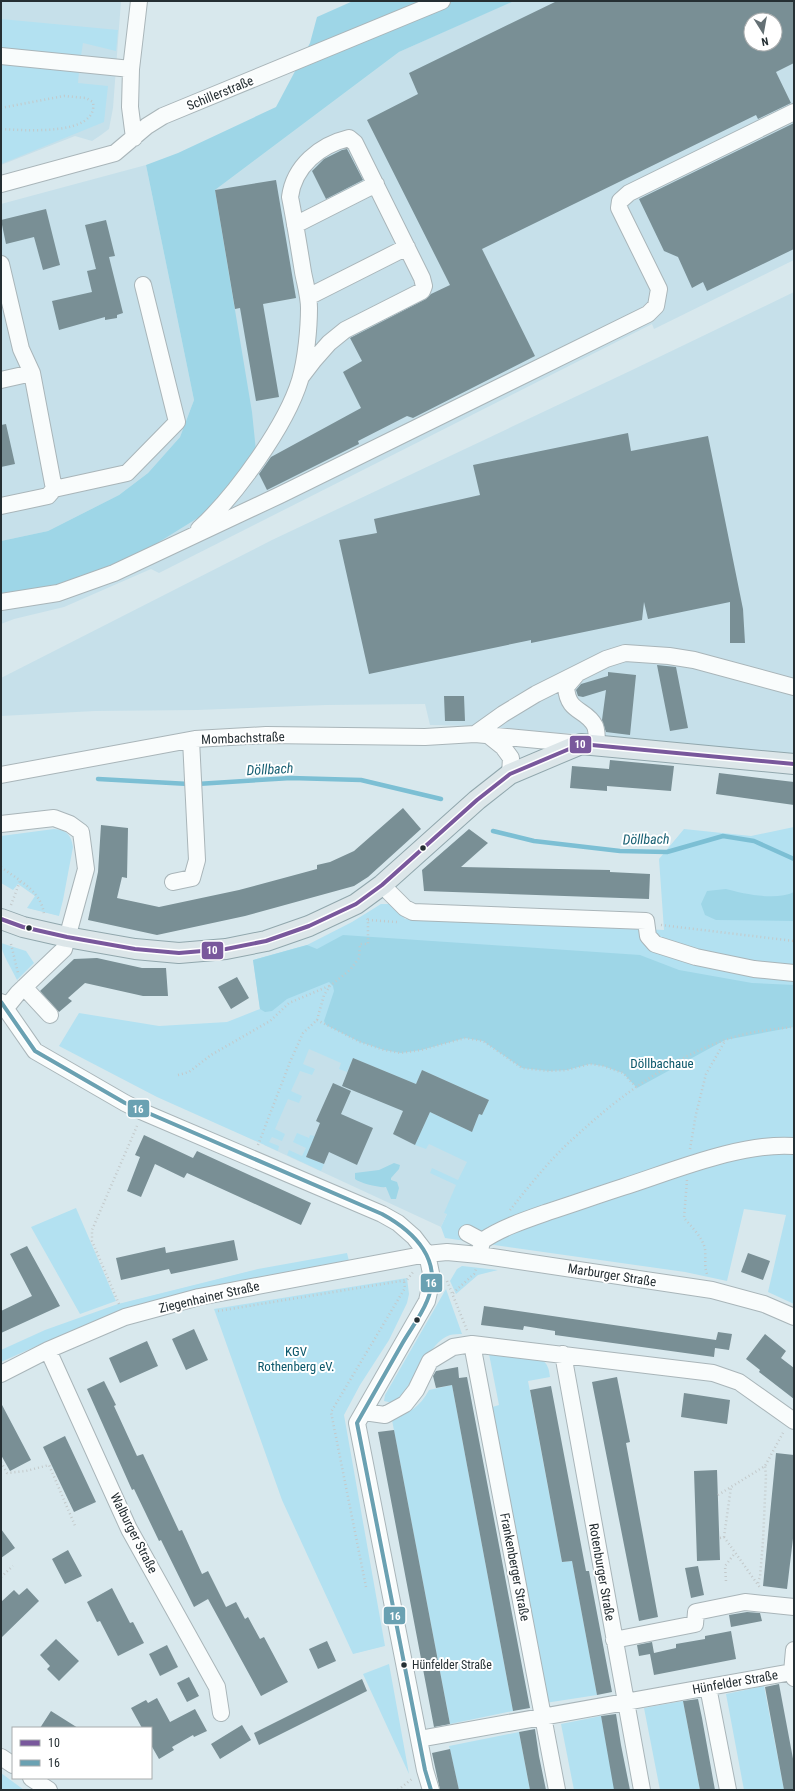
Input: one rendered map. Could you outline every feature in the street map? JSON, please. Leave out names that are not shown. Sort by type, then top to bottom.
[{"type":"main road","points":[[6,914],[22,927],[67,937],[135,949],[179,953],[226,949],[266,941],[310,926],[356,904],[382,885],[477,800],[510,774],[589,744],[794,764]]},
{"type":"street","points":[[134,138],[130,107],[131,69],[139,1]]},
{"type":"street","name":"Schillerstraße","points":[[1,184],[115,153],[147,126],[163,116],[442,1]]},
{"type":"street","points":[[1,56],[131,69]]},
{"type":"street","points":[[1,602],[58,593],[114,573],[648,314],[656,306],[659,289],[619,208],[620,201],[629,193],[794,112]]},
{"type":"street","points":[[190,537],[213,515],[258,457],[287,413],[301,378],[308,331],[309,306],[290,197],[292,185],[298,171],[310,158],[335,141],[349,138],[355,143],[376,184],[422,278],[424,286],[422,291],[345,330],[329,343],[301,378]]},
{"type":"street","points":[[295,225],[376,184]]},
{"type":"street","points":[[308,297],[406,247]]},
{"type":"street","points":[[1,264],[21,349],[32,373],[54,489]]},
{"type":"street","points":[[1,506],[48,496],[54,489],[127,473],[177,422],[143,285]]},
{"type":"street","points":[[1,380],[32,373]]},
{"type":"street","points":[[510,774],[511,758],[502,747],[482,735],[503,714],[523,702],[606,659],[625,653],[669,656],[694,660],[794,687]]},
{"type":"street","points":[[577,674],[566,688],[567,699],[575,709],[587,716],[595,726],[589,744]]},
{"type":"street","name":"Mombachstraße","points":[[1,775],[190,740],[266,735],[425,737],[482,735],[589,744]]},
{"type":"street","points":[[173,882],[192,878],[195,872],[196,860],[190,740]]},
{"type":"street","points":[[1,824],[54,818],[70,824],[81,832],[86,869],[64,949],[3,1005],[35,1051],[125,1103],[144,1112],[382,1214],[398,1224],[414,1237],[426,1254],[432,1278],[427,1301],[358,1423],[419,1739],[431,1790]]},
{"type":"street","points":[[382,885],[405,908],[413,912],[646,921],[648,936],[655,944],[696,957],[754,969],[794,973]]},
{"type":"street","points":[[24,987],[50,1015]]},
{"type":"street","points":[[466,1233],[480,1248],[519,1222],[590,1198],[722,1156],[752,1149],[794,1146]]},
{"type":"street","name":"Marburger Straße","points":[[426,1254],[480,1248],[712,1290],[764,1304],[794,1317]]},
{"type":"street","name":"Ziegenhainer Straße","points":[[1,1374],[48,1350],[125,1317],[199,1297],[426,1254]]},
{"type":"street","points":[[364,1412],[385,1415],[405,1404],[416,1390],[430,1361],[453,1347],[472,1344],[713,1373],[739,1382],[793,1420]]},
{"type":"street","name":"Frankenberger Straße","points":[[472,1344],[557,1790]]},
{"type":"street","name":"Walburger Straße","points":[[48,1350],[129,1529],[217,1687],[221,1713]]},
{"type":"street","name":"Rotenburger Straße","points":[[563,1354],[642,1790]]},
{"type":"street","points":[[614,1640],[695,1624],[696,1612],[745,1602],[794,1607]]},
{"type":"street","points":[[793,1675],[794,1650]]},
{"type":"street","name":"Hünfelder Straße","points":[[419,1739],[708,1687],[793,1675]]},
{"type":"street","points":[[708,1687],[728,1790]]},
{"type":"street","points":[[1,1757],[12,1764]]},
{"type":"street","points":[[33,1779],[49,1790]]},
{"type":"path","points":[[1,108],[64,96],[86,98],[93,102],[94,110],[92,115],[79,124],[56,130],[1,130]]},
{"type":"path","points":[[1,867],[36,892],[43,907],[44,917]]},
{"type":"path","points":[[6,914],[20,881]]},
{"type":"path","points":[[368,920],[410,923],[413,912]]},
{"type":"path","points":[[646,921],[670,928],[794,941]]},
{"type":"path","points":[[178,1075],[189,1072],[211,1055],[270,1021],[289,1003],[330,986],[350,970],[359,958],[360,944],[368,944],[368,929]]},
{"type":"path","points":[[11,944],[18,976],[24,987]]},
{"type":"path","points":[[254,1159],[290,1062],[303,1033],[317,1020],[324,995],[330,986]]},
{"type":"path","points":[[317,1020],[360,1042],[384,1050],[401,1053],[408,1052],[465,1038],[483,1041],[522,1068],[549,1071],[567,1070],[590,1064],[603,1066],[623,1074],[637,1088]]},
{"type":"path","points":[[507,1214],[574,1137],[617,1101],[687,1057],[725,1040],[794,1026]]},
{"type":"path","points":[[125,1317],[92,1240],[92,1230],[144,1112]]},
{"type":"path","points":[[452,1293],[474,1274],[480,1248]]},
{"type":"path","points":[[444,1278],[448,1281],[472,1344]]},
{"type":"path","points":[[218,1311],[407,1280]]},
{"type":"path","points":[[718,1495],[765,1466],[793,1420]]},
{"type":"path","points":[[1,1462],[7,1473],[26,1471],[49,1465],[76,1528]]},
{"type":"path","points":[[758,1583],[760,1577],[763,1541],[766,1476],[765,1466]]},
{"type":"path","points":[[732,1487],[724,1537],[761,1587],[764,1604]]},
{"type":"path","points":[[720,1538],[724,1537]]},
{"type":"path","points":[[726,1581],[725,1566],[736,1553]]},
{"type":"path","points":[[1,1577],[13,1566]]},
{"type":"shaded area","points":[[1,1],[121,1],[113,108],[109,129],[92,141],[75,136],[1,165]]},
{"type":"shaded area","points":[[512,1],[794,1],[794,260],[654,329],[652,324],[159,573],[151,569],[64,607],[14,619],[1,624],[1,596],[138,555],[235,309],[215,190],[399,52]]},
{"type":"shaded area","points":[[146,165],[194,400],[180,437],[148,473],[119,495],[48,531],[1,541],[1,204]]},
{"type":"shaded area","points":[[794,292],[794,757],[593,734],[559,733],[476,726],[430,725],[425,704],[95,711],[1,716],[1,678],[272,540]]},
{"type":"shaded area","points":[[309,1045],[350,1045],[503,1089],[441,1227],[264,1145]]},
{"type":"green space","points":[[353,1],[514,1],[399,52],[215,190],[252,412],[256,451],[209,511],[138,555],[38,592],[1,596],[1,541],[48,531],[119,495],[148,473],[180,437],[194,400],[146,165],[178,153],[276,107],[310,43],[317,17]]},
{"type":"green space","points":[[1,19],[118,30],[116,51],[83,43],[81,56],[1,48]]},
{"type":"green space","points":[[1,64],[79,72],[78,83],[108,86],[104,122],[1,164]]},
{"type":"green space","name":"Döllbachaue","points":[[794,827],[794,1304],[768,1292],[786,1215],[744,1209],[727,1281],[685,1272],[445,1238],[441,1227],[447,1214],[444,1213],[456,1185],[430,1173],[432,1168],[458,1180],[467,1162],[429,1144],[426,1149],[415,1145],[430,1112],[472,1132],[479,1114],[482,1115],[489,1100],[422,1070],[416,1084],[353,1058],[347,1072],[339,1069],[341,1063],[309,1049],[303,1064],[315,1069],[312,1075],[300,1071],[291,1091],[302,1096],[299,1103],[288,1099],[275,1129],[285,1134],[282,1141],[272,1137],[269,1142],[279,1146],[278,1151],[157,1097],[59,1046],[79,1013],[159,1026],[227,1022],[260,1009],[253,960],[307,945],[352,922],[381,904],[392,904],[405,919],[664,930],[659,859],[684,829],[751,836]]},
{"type":"green space","points":[[54,829],[68,834],[73,847],[59,916],[27,908],[35,896],[18,884],[13,890],[1,883],[1,836]]},
{"type":"green space","points":[[726,889],[760,896],[779,896],[794,892],[794,921],[716,920],[705,915],[701,904],[707,891]]},
{"type":"green space","points":[[343,935],[640,955],[679,970],[752,983],[794,985],[794,1027],[725,1040],[637,1088],[623,1073],[603,1066],[590,1064],[567,1070],[549,1071],[522,1068],[483,1041],[465,1038],[421,1050],[401,1053],[384,1050],[360,1042],[326,1025],[324,1021],[334,991],[333,986],[329,982],[287,999],[272,1011],[265,1012],[260,1009],[253,960],[307,945],[317,949]]},
{"type":"green space","points":[[1,943],[26,951],[34,963],[17,980],[1,947]]},
{"type":"green space","points":[[297,1133],[309,1138],[310,1135],[315,1136],[306,1157],[324,1164],[321,1171],[287,1155],[289,1150],[302,1156],[306,1148],[293,1142]]},
{"type":"green space","points":[[394,1163],[400,1165],[399,1169],[391,1178],[391,1180],[397,1182],[399,1188],[396,1199],[391,1199],[386,1187],[370,1185],[355,1179],[355,1173],[379,1170]]},
{"type":"green space","points":[[76,1208],[116,1301],[80,1314],[31,1227]]},
{"type":"green space","points":[[347,1253],[349,1261],[122,1314],[50,1340],[1,1362],[1,1350],[45,1330],[118,1304],[258,1269]]},
{"type":"green space","points":[[462,1266],[498,1270],[478,1275],[456,1294],[450,1281],[457,1269]]},
{"type":"green space","name":"KGV Rothenberg eV.","points":[[407,1278],[409,1294],[407,1303],[389,1340],[360,1385],[344,1415],[385,1646],[353,1654],[282,1500],[214,1309]]},
{"type":"green space","points":[[446,1289],[462,1334],[450,1335],[442,1339],[435,1346],[400,1396],[393,1403],[384,1401],[385,1395]]},
{"type":"green space","points":[[489,1354],[541,1359],[549,1369],[550,1377],[528,1381],[562,1562],[572,1561],[597,1695],[545,1703],[489,1408],[499,1405]]},
{"type":"green space","points":[[452,1385],[513,1711],[450,1724],[392,1420],[414,1409],[422,1401],[429,1390]]},
{"type":"green space","points":[[389,1664],[409,1774],[363,1674]]},
{"type":"green space","points":[[764,1686],[784,1790],[744,1790],[726,1694]]},
{"type":"green space","points":[[683,1701],[700,1790],[660,1790],[644,1708]]},
{"type":"green space","points":[[601,1716],[615,1790],[574,1790],[561,1724]]},
{"type":"green space","points":[[519,1732],[530,1790],[459,1790],[449,1746]]},
{"type":"green space","points":[[1,1773],[24,1790],[1,1790]]},
{"type":"building","points":[[557,1],[794,1],[794,63],[776,72],[791,103],[758,119],[756,115],[482,249],[535,356],[413,418],[407,416],[358,441],[359,444],[267,490],[259,474],[271,457],[361,408],[343,372],[362,361],[350,338],[450,285],[367,120],[418,94],[409,73]]},
{"type":"building","points":[[794,123],[794,249],[707,291],[703,282],[692,288],[678,257],[664,251],[639,199]]},
{"type":"building","points":[[347,149],[363,180],[326,199],[312,171],[324,159]]},
{"type":"building","points":[[276,180],[296,298],[263,304],[279,397],[256,401],[240,308],[235,309],[215,190]]},
{"type":"building","points":[[46,209],[60,265],[43,270],[34,237],[6,244],[1,220]]},
{"type":"building","points":[[106,220],[115,256],[109,257],[123,313],[117,315],[117,318],[105,320],[105,317],[59,330],[52,301],[92,292],[87,271],[96,269],[85,225]]},
{"type":"building","points":[[6,424],[15,464],[1,467],[1,425]]},
{"type":"building","points":[[628,433],[631,451],[708,436],[743,609],[745,643],[730,643],[730,602],[648,619],[644,602],[642,620],[531,643],[531,640],[369,674],[339,540],[377,533],[374,519],[480,495],[473,465]]},
{"type":"building","points":[[657,665],[676,667],[688,728],[670,731]]},
{"type":"building","points":[[608,672],[636,675],[630,735],[606,732],[602,720],[606,690],[583,697],[578,696],[576,690],[581,684],[608,676]]},
{"type":"building","points":[[444,696],[464,696],[465,721],[445,721]]},
{"type":"building","points":[[610,760],[674,766],[671,791],[607,786],[607,791],[570,788],[572,766],[609,769]]},
{"type":"building","points":[[719,773],[794,782],[794,805],[716,794]]},
{"type":"building","points":[[403,808],[421,829],[368,877],[354,886],[245,916],[157,935],[88,920],[98,872],[101,825],[128,828],[127,878],[122,877],[117,898],[159,907],[239,890],[317,869],[317,865],[330,862],[354,851]]},
{"type":"building","points":[[469,829],[488,843],[461,867],[610,870],[610,872],[650,874],[649,899],[424,891],[422,870]]},
{"type":"building","points":[[97,958],[142,968],[166,968],[168,996],[143,996],[85,983],[68,998],[72,1001],[59,1012],[40,991],[74,959]]},
{"type":"building","points":[[237,977],[249,998],[231,1009],[218,987]]},
{"type":"building","points":[[353,1058],[416,1084],[422,1070],[489,1100],[482,1115],[479,1114],[472,1132],[430,1112],[415,1145],[393,1134],[403,1111],[342,1086]]},
{"type":"building","points":[[333,1083],[351,1091],[341,1114],[373,1128],[357,1165],[329,1152],[324,1164],[306,1157],[320,1123],[316,1121]]},
{"type":"building","points":[[144,1135],[193,1158],[197,1151],[311,1203],[301,1225],[187,1173],[184,1178],[155,1164],[141,1197],[127,1191],[140,1157],[135,1155]]},
{"type":"building","points":[[234,1240],[238,1260],[171,1274],[169,1269],[121,1280],[116,1258],[165,1247],[166,1253]]},
{"type":"building","points":[[27,1246],[60,1306],[1,1333],[1,1311],[32,1296],[10,1254]]},
{"type":"building","points":[[748,1253],[770,1261],[763,1280],[741,1272]]},
{"type":"building","points":[[484,1306],[716,1340],[718,1332],[732,1334],[729,1350],[715,1348],[714,1357],[555,1335],[555,1331],[524,1326],[523,1330],[481,1325]]},
{"type":"building","points":[[194,1329],[208,1360],[186,1370],[172,1339]]},
{"type":"building","points":[[765,1334],[786,1351],[781,1358],[794,1368],[794,1399],[759,1372],[760,1370],[746,1359]]},
{"type":"building","points":[[147,1341],[158,1366],[120,1383],[109,1358]]},
{"type":"building","points":[[458,1367],[459,1378],[467,1377],[530,1708],[513,1711],[452,1385],[436,1388],[433,1376],[436,1371]]},
{"type":"building","points":[[617,1377],[630,1442],[626,1443],[658,1617],[639,1621],[592,1382]]},
{"type":"building","points":[[104,1381],[116,1405],[114,1406],[137,1456],[143,1454],[179,1531],[182,1530],[202,1574],[208,1571],[226,1607],[236,1602],[245,1619],[248,1617],[260,1639],[264,1637],[288,1682],[261,1696],[208,1599],[194,1607],[161,1540],[159,1541],[134,1489],[132,1490],[87,1389]]},
{"type":"building","points":[[551,1386],[586,1571],[589,1571],[612,1692],[597,1695],[572,1561],[562,1562],[530,1390]]},
{"type":"building","points":[[684,1393],[730,1400],[727,1424],[681,1417]]},
{"type":"building","points":[[1,1403],[31,1460],[10,1471],[1,1455]]},
{"type":"building","points":[[394,1430],[450,1724],[434,1727],[378,1432]]},
{"type":"building","points":[[65,1436],[96,1502],[74,1512],[43,1447]]},
{"type":"building","points":[[776,1453],[794,1455],[794,1530],[787,1589],[763,1586]]},
{"type":"building","points":[[717,1470],[720,1560],[697,1561],[694,1471]]},
{"type":"building","points":[[1,1529],[15,1548],[1,1558]]},
{"type":"building","points":[[68,1550],[82,1576],[65,1584],[52,1559]]},
{"type":"building","points":[[698,1566],[704,1595],[691,1598],[685,1568]]},
{"type":"building","points":[[27,1588],[39,1601],[1,1638],[1,1602],[14,1590],[19,1595]]},
{"type":"building","points":[[112,1588],[130,1623],[133,1622],[144,1643],[118,1656],[100,1621],[97,1622],[87,1602]]},
{"type":"building","points":[[747,1612],[760,1613],[762,1621],[731,1627],[729,1615]]},
{"type":"building","points":[[731,1631],[736,1659],[654,1675],[650,1654],[639,1656],[637,1645],[652,1642],[654,1653],[676,1648],[676,1644],[705,1639],[705,1636]]},
{"type":"building","points":[[56,1639],[79,1661],[59,1681],[47,1669],[50,1666],[40,1655]]},
{"type":"building","points":[[327,1641],[336,1661],[318,1669],[309,1649]]},
{"type":"building","points":[[167,1645],[178,1667],[160,1676],[149,1654]]},
{"type":"building","points":[[189,1677],[199,1696],[187,1702],[177,1683]]},
{"type":"building","points":[[362,1679],[367,1691],[259,1745],[254,1733]]},
{"type":"building","points":[[779,1684],[794,1764],[794,1790],[784,1790],[765,1687]]},
{"type":"building","points":[[157,1698],[170,1722],[195,1709],[207,1731],[194,1737],[193,1735],[172,1747],[174,1750],[159,1759],[152,1747],[152,1727],[141,1727],[131,1708],[146,1700],[148,1703]]},
{"type":"building","points":[[698,1699],[715,1790],[700,1790],[683,1701]]},
{"type":"building","points":[[51,1711],[76,1727],[41,1727]]},
{"type":"building","points":[[616,1714],[630,1790],[614,1790],[601,1716]]},
{"type":"building","points":[[242,1725],[251,1740],[220,1759],[211,1744]]},
{"type":"building","points":[[535,1729],[546,1790],[530,1790],[519,1732]]},
{"type":"building","points":[[450,1749],[459,1790],[440,1790],[432,1753]]},
{"type":"waterway","name":"Döllbach","points":[[197,784],[291,778],[361,780],[441,799]]},
{"type":"waterway","name":"Döllbach","points":[[98,779],[189,784]]},
{"type":"waterway","name":"Döllbach","points":[[493,831],[534,841],[620,851],[667,852],[723,836],[754,841],[794,859]]},
{"type":"transit line","name":"10","points":[[1,919],[23,927],[67,937],[135,949],[179,953],[226,949],[266,941],[309,926],[356,904],[382,885],[477,800],[510,774],[581,744],[794,764]]},
{"type":"transit line","name":"16","points":[[1,1002],[35,1051],[125,1103],[382,1214],[405,1230],[423,1249],[429,1261],[432,1273],[431,1287],[427,1301],[357,1423],[425,1770],[431,1790]]},
{"type":"place","name":"Hünfelder Straße","points":[[404,1665]]}]
